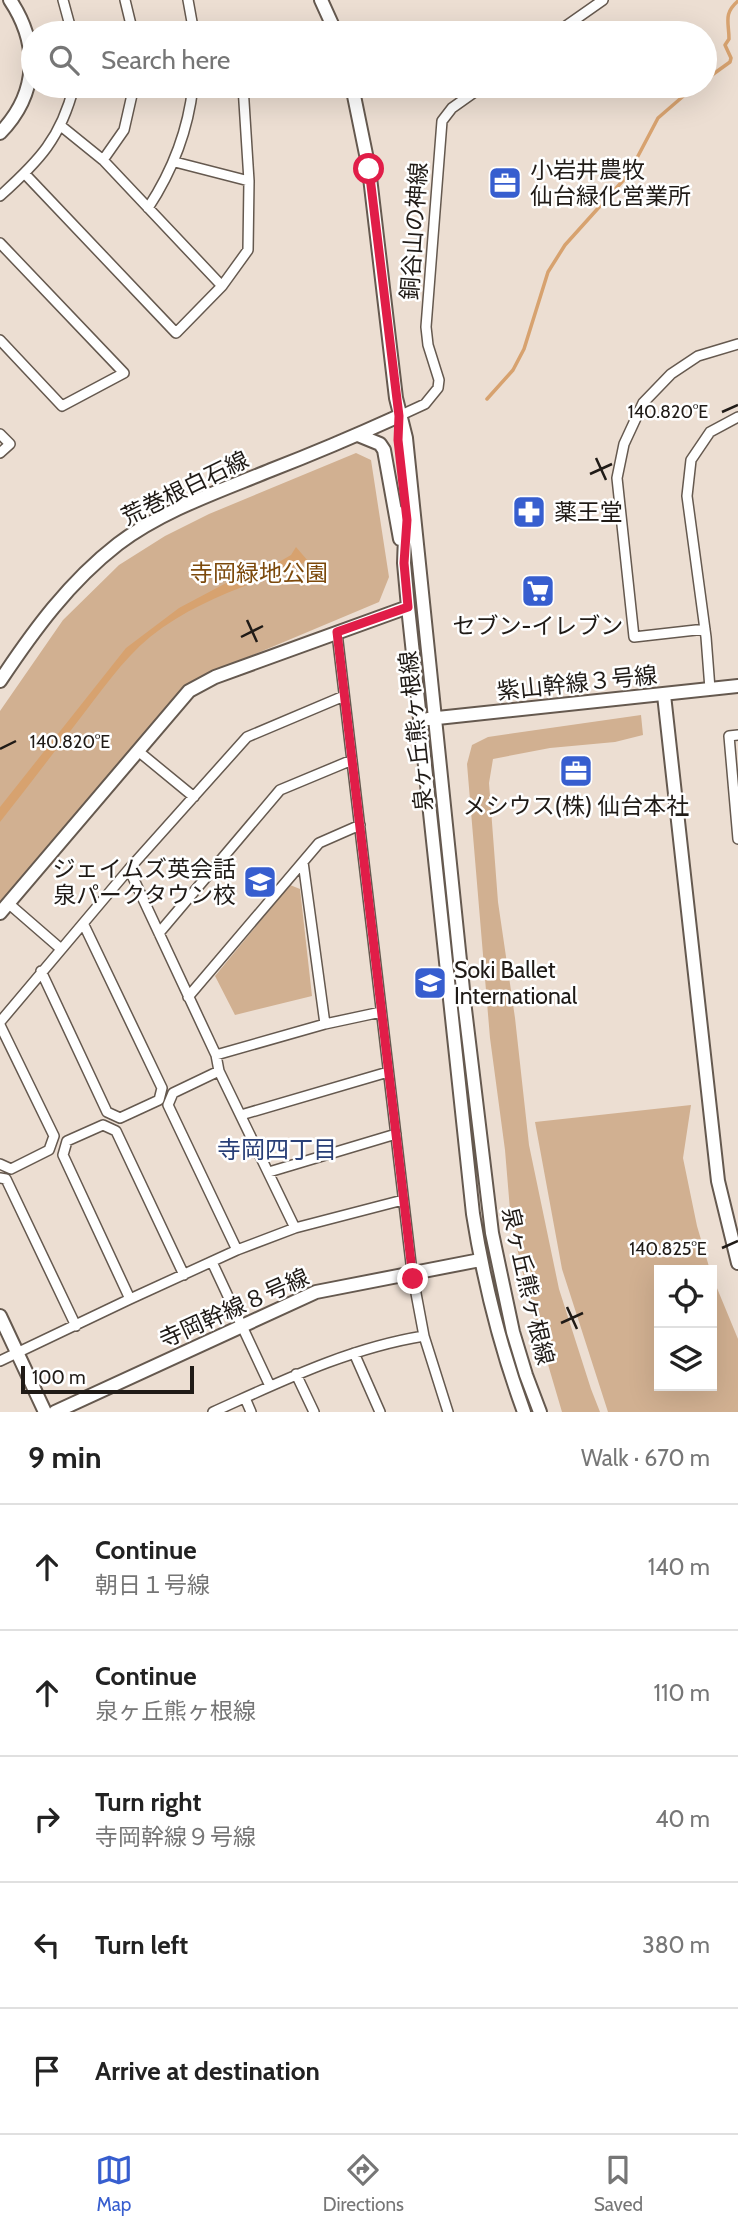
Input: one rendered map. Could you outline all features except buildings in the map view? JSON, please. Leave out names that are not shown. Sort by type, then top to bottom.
[{"type":"street","points":[[10,0],[21,21]]},
{"type":"street","points":[[125,0],[130,21]]},
{"type":"street","points":[[188,0],[192,21]]},
{"type":"street","points":[[321,0],[331,21]]},
{"type":"street","points":[[573,21],[603,0]]},
{"type":"street","points":[[64,1],[69,21]]},
{"type":"street","points":[[0,134],[20,109],[24,98]]},
{"type":"street","points":[[0,196],[25,174],[48,148],[61,126],[70,98]]},
{"type":"street","points":[[103,160],[124,130],[131,98]]},
{"type":"street","points":[[148,208],[175,162],[186,130],[191,98]]},
{"type":"street","points":[[25,174],[176,333],[222,286],[248,250],[249,181],[244,98]]},
{"type":"street","points":[[355,98],[371,181],[399,416]]},
{"type":"street","name":"銅谷山の神線","points":[[399,416],[425,404],[439,388],[426,327],[442,121],[452,108],[466,98]]},
{"type":"street","points":[[61,126],[103,160],[222,286]]},
{"type":"street","points":[[175,162],[249,181]]},
{"type":"street","points":[[0,243],[124,373],[62,406],[0,340]]},
{"type":"street","points":[[705,629],[634,636],[617,478],[624,444],[643,403],[671,374],[698,356],[738,344]]},
{"type":"street","name":"荒巻根白石線","points":[[0,681],[57,601],[79,578],[127,538],[159,519],[228,487],[399,416]]},
{"type":"street","name":"泉ヶ丘熊ヶ根線","points":[[399,416],[398,440],[407,520],[404,563],[408,607],[472,1214],[496,1334],[524,1412]]},
{"type":"street","name":"泉ヶ丘熊ヶ根線","points":[[399,416],[406,438],[466,1022],[490,1221],[513,1332],[540,1412]]},
{"type":"street","points":[[710,689],[705,629],[687,496],[691,460],[710,432],[738,417]]},
{"type":"street","points":[[0,434],[9,444],[0,453]]},
{"type":"street","points":[[358,435],[380,444],[387,456],[404,563]]},
{"type":"street","points":[[61,949],[4,908],[189,691],[215,677],[408,607]]},
{"type":"street","points":[[337,632],[412,1272],[424,1336],[449,1412]]},
{"type":"street","name":"紫山幹線３号線","points":[[420,720],[738,686]]},
{"type":"street","points":[[664,695],[718,1181],[738,1263]]},
{"type":"street","points":[[0,1164],[11,1169],[49,1150],[54,1136],[0,1023],[129,869],[247,737],[344,696]]},
{"type":"street","points":[[738,735],[729,736],[738,839]]},
{"type":"street","points":[[138,751],[194,797]]},
{"type":"street","points":[[159,933],[280,790],[352,761]]},
{"type":"street","points":[[188,997],[319,844],[359,825]]},
{"type":"street","points":[[303,862],[325,1024]]},
{"type":"street","points":[[129,869],[216,1055],[219,1071],[295,1228]]},
{"type":"street","points":[[41,971],[107,1112],[120,1118],[159,1100],[162,1087],[84,925]]},
{"type":"street","points":[[216,1055],[325,1024],[381,1012]]},
{"type":"street","points":[[219,1071],[173,1093],[168,1105],[237,1250]]},
{"type":"street","points":[[241,1115],[388,1072]]},
{"type":"street","points":[[130,1299],[63,1155],[67,1142],[103,1125],[116,1131],[184,1275]]},
{"type":"street","points":[[269,1172],[396,1134]]},
{"type":"street","points":[[0,1178],[6,1179],[76,1326]]},
{"type":"street","points":[[0,1361],[237,1250],[295,1228],[403,1200]]},
{"type":"street","name":"寺岡幹線８号線","points":[[55,1412],[316,1292],[480,1260]]},
{"type":"street","points":[[212,1262],[270,1386]]},
{"type":"street","points":[[0,1316],[45,1412]]},
{"type":"street","points":[[213,1412],[296,1374],[354,1353],[424,1336]]},
{"type":"street","points":[[354,1353],[380,1412]]},
{"type":"street","points":[[296,1374],[314,1412]]},
{"type":"street","points":[[245,1398],[251,1412]]},
{"type":"green space","name":"寺岡緑地公園","points":[[356,453],[371,460],[389,577],[379,602],[217,670],[186,687],[0,907],[0,711],[63,620],[119,565],[165,536],[209,514]]},
{"type":"green space","points":[[641,715],[643,735],[615,742],[550,748],[493,759],[489,783],[498,902],[515,1018],[529,1145],[559,1289],[600,1412],[562,1412],[529,1300],[511,1222],[505,1150],[490,1038],[467,764],[472,745],[488,737]]},
{"type":"green space","points":[[290,885],[300,889],[312,996],[235,1015],[215,976]]},
{"type":"green space","points":[[691,1105],[683,1158],[697,1226],[709,1265],[654,1265],[654,1391],[717,1391],[717,1288],[738,1339],[738,1412],[608,1412],[562,1269],[535,1122]]},
{"type":"shaded area","points":[[296,547],[308,561],[206,602],[168,624],[140,646],[112,677],[0,822],[0,807],[126,648],[179,608],[228,582],[279,562],[291,555]]},
{"type":"waterway","points":[[717,71],[730,62],[725,45],[729,39],[728,18],[730,10],[738,1]]},
{"type":"waterway","points":[[487,399],[513,370],[524,349],[548,272],[565,245],[628,175],[658,118],[681,98]]},
{"type":"place","name":"小岩井農牧 仙台緑化営業所","points":[[505,183]]},
{"type":"place","name":"薬王堂","points":[[529,512]]},
{"type":"place","name":"セブン-イレブン","points":[[538,591]]},
{"type":"place","name":"メシウス(株) 仙台本社","points":[[576,771]]},
{"type":"place","name":"ジェイムズ英会話 泉パークタウン校","points":[[260,882]]},
{"type":"place","name":"Soki Ballet International","points":[[430,983]]},
{"type":"district","name":"寺岡四丁目","points":[[277,1150]]},
{"type":"route","points":[[369,169],[399,416],[398,440],[407,520],[404,563],[408,607],[337,632],[413,1279]]}]
